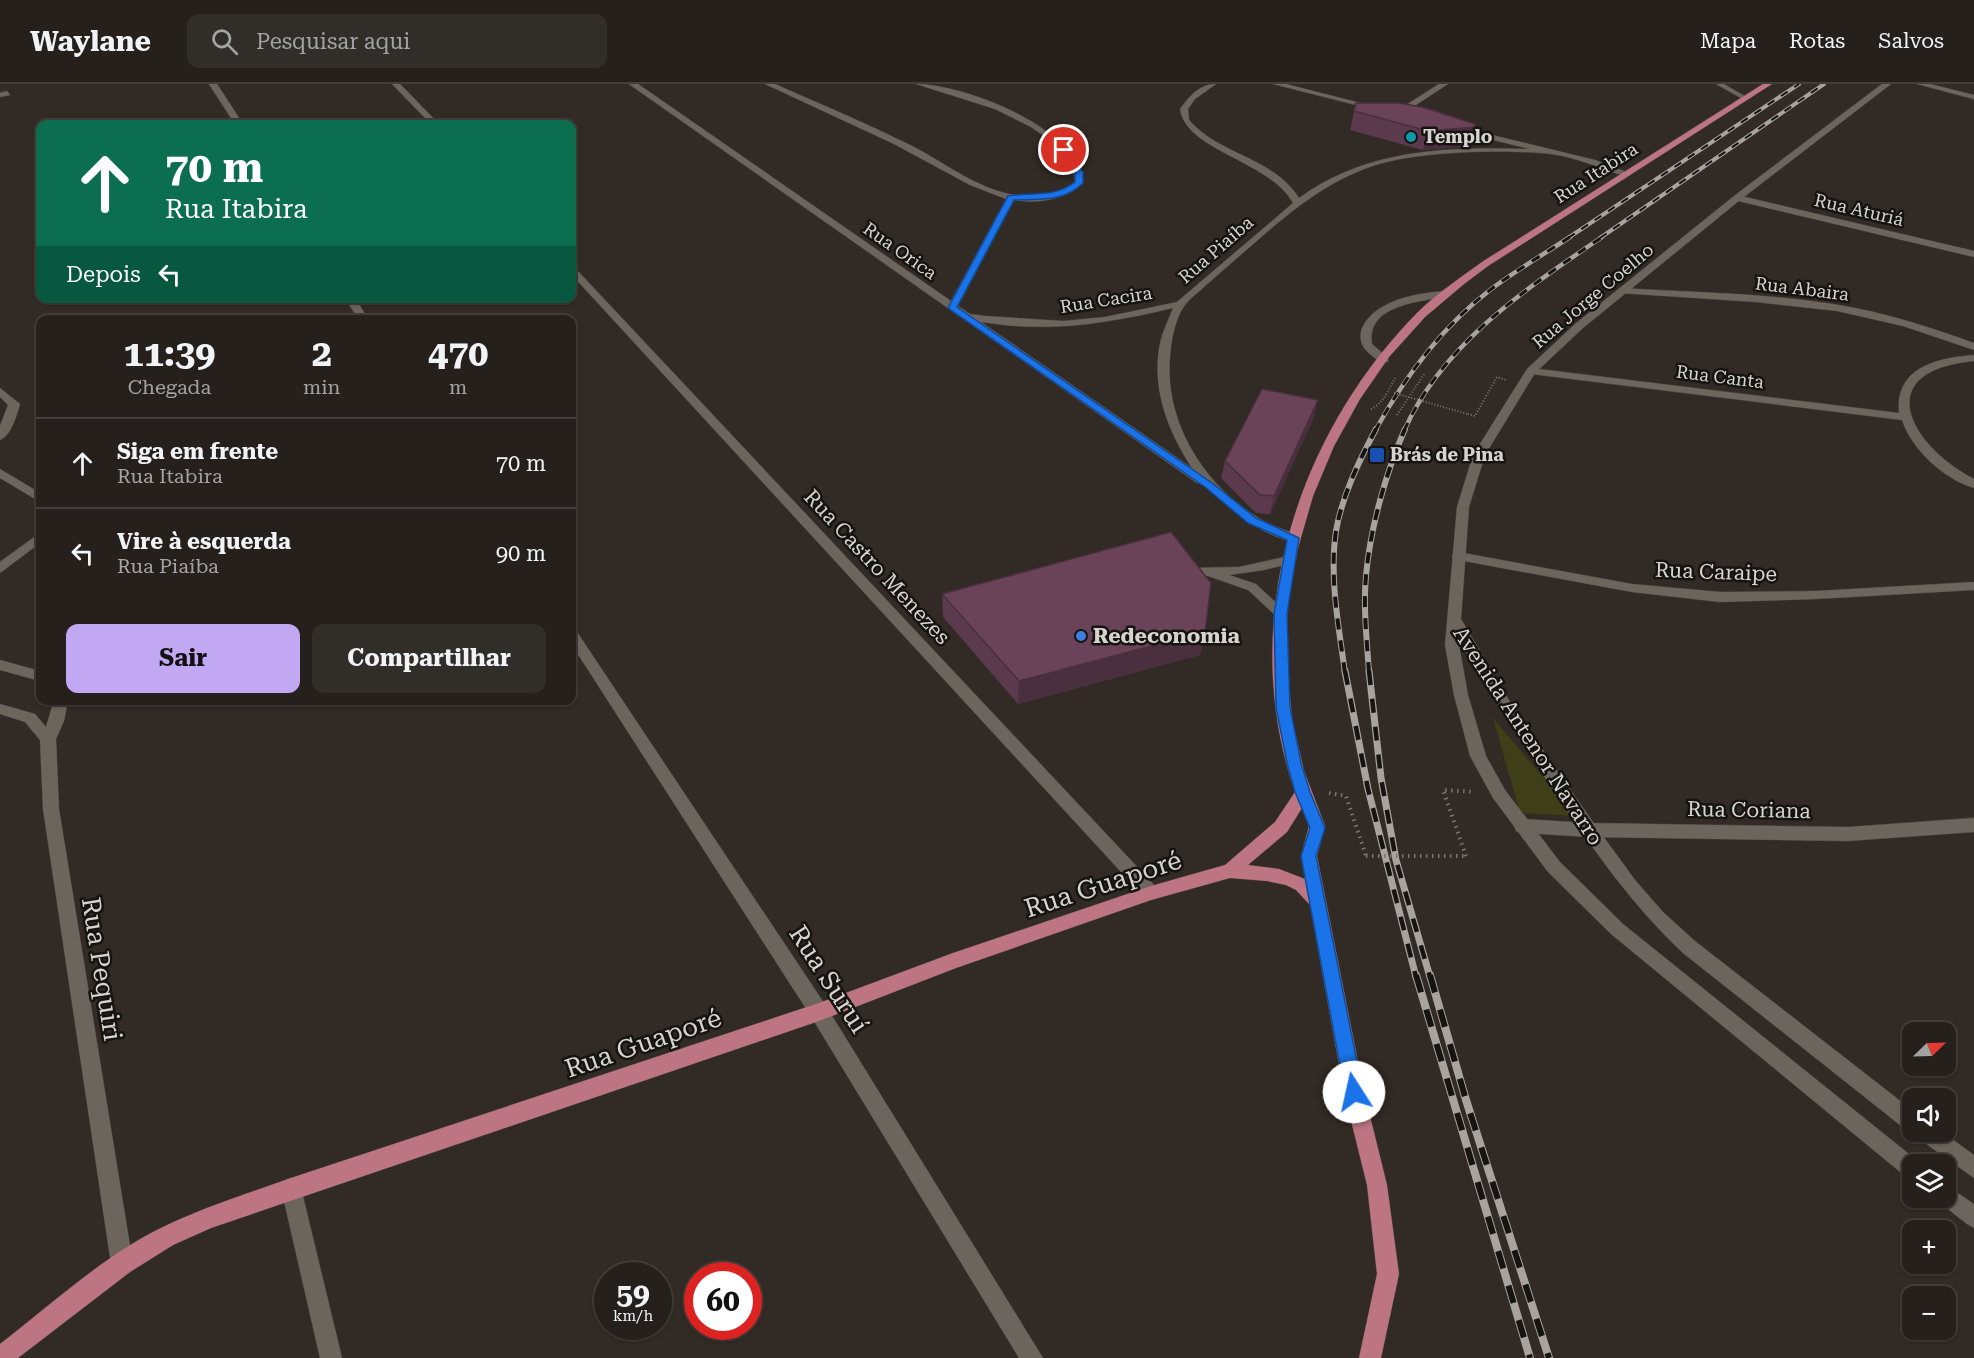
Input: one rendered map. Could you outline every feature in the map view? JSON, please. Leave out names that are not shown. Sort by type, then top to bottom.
[{"type":"main road","name":"Rua Itabira","points":[[1370,1358],[1388,1274],[1377,1185],[1354,1092],[1309,856],[1317,828],[1302,792],[1283,707],[1281,614],[1293,538],[1325,452],[1353,402],[1421,315],[1485,264],[1764,85]]},
{"type":"main road","name":"Rua Guaporé","points":[[0,1358],[122,1264],[165,1238],[208,1218],[291,1188],[819,1012],[953,962],[1151,893],[1230,872],[1281,827],[1302,792]]},
{"type":"main road","points":[[1230,872],[1259,873],[1286,878],[1314,894],[1318,903]]},
{"type":"street","points":[[213,84],[236,120]]},
{"type":"street","points":[[396,84],[431,120]]},
{"type":"street","name":"Rua Orica","points":[[633,84],[1209,485]]},
{"type":"street","points":[[770,84],[913,149],[1011,198],[1051,196],[1069,191],[1079,183],[1079,172],[1073,161],[1056,140],[1037,126],[1000,108],[920,84]]},
{"type":"street","points":[[1212,84],[1196,92],[1186,103],[1184,114],[1189,126],[1205,140],[1269,172],[1292,192],[1297,203]]},
{"type":"street","points":[[1277,84],[1408,116]]},
{"type":"street","points":[[1396,114],[1444,84]]},
{"type":"street","name":"Rua Jorge Coelho","points":[[1454,619],[1463,507],[1479,455],[1531,371],[1622,291],[1737,198],[1887,84]]},
{"type":"street","points":[[1921,84],[1974,97]]},
{"type":"street","points":[[1441,124],[1625,173]]},
{"type":"street","name":"Rua Piaíba","points":[[1293,538],[1252,520],[1209,485],[1179,441],[1163,386],[1165,348],[1171,321],[1180,304],[1297,203],[1328,182],[1353,170],[1382,161],[1449,152],[1553,152]]},
{"type":"street","points":[[952,308],[1011,198]]},
{"type":"street","name":"Rua Aturiá","points":[[1737,198],[1974,254]]},
{"type":"street","name":"Rua Castro Menezes","points":[[576,274],[1151,893]]},
{"type":"street","name":"Rua Abaira","points":[[1622,291],[1772,300],[1838,308],[1909,325],[1974,347]]},
{"type":"street","name":"Rua Itabira","points":[[1384,360],[1372,351],[1364,339],[1365,333],[1374,320],[1389,307],[1406,299],[1445,294]]},
{"type":"street","name":"Rua Cacira","points":[[964,316],[1011,324],[1049,325],[1095,322],[1180,304]]},
{"type":"street","points":[[1974,358],[1937,366],[1914,377],[1904,393],[1904,417],[1920,443],[1942,466],[1974,484]]},
{"type":"street","name":"Rua Canta","points":[[1531,371],[1904,417]]},
{"type":"street","points":[[0,391],[14,404],[0,437]]},
{"type":"street","points":[[0,473],[36,496]]},
{"type":"street","points":[[0,569],[36,540]]},
{"type":"street","name":"Rua Caraipe","points":[[1458,556],[1632,588],[1720,597],[1816,595],[1974,586]]},
{"type":"street","name":"Avenida Antenor Navarro","points":[[1454,619],[1452,645],[1461,695],[1478,756],[1499,794],[1554,867],[1617,929],[1902,1161]]},
{"type":"street","name":"Avenida Antenor Navarro","points":[[1454,619],[1508,711],[1589,830],[1657,917],[1689,947],[1902,1114]]},
{"type":"street","name":"Rua Suruí","points":[[576,641],[819,1012],[1032,1358]]},
{"type":"street","points":[[0,665],[36,675]]},
{"type":"street","points":[[0,710],[30,718],[48,739],[57,721],[60,705]]},
{"type":"street","name":"Rua Pequiri","points":[[48,739],[51,810],[122,1264]]},
{"type":"street","name":"Rua Coriana","points":[[1522,826],[1589,830],[1848,834],[1974,825]]},
{"type":"street","points":[[1939,1142],[1974,1168]]},
{"type":"street","points":[[291,1188],[331,1358]]},
{"type":"street","points":[[1956,1203],[1974,1217]]},
{"type":"lane","points":[[1719,84],[1745,98]]},
{"type":"lane","points":[[1188,572],[1210,573],[1261,568],[1288,560]]},
{"type":"lane","points":[[1210,573],[1252,587],[1281,614]]},
{"type":"path","points":[[1375,408],[1388,392],[1397,373]]},
{"type":"path","points":[[1397,415],[1425,373]]},
{"type":"path","points":[[1388,392],[1475,416],[1497,377]]},
{"type":"path","points":[[1346,796],[1366,856],[1466,856],[1443,790]]},
{"type":"shaded area","points":[[1493,718],[1576,816],[1520,813]]},
{"type":"building","points":[[1356,103],[1399,103],[1422,107],[1475,124],[1475,127],[1428,131],[1354,111]]},
{"type":"building","points":[[1262,389],[1318,400],[1274,496],[1260,495],[1225,461]]},
{"type":"building","name":"Redeconomia","points":[[1171,532],[1211,583],[1205,632],[1019,681],[942,594]]},
{"type":"railway","points":[[1568,238],[1799,84]]},
{"type":"railway","points":[[1600,238],[1824,84]]},
{"type":"railway","points":[[1375,431],[1411,373],[1456,320],[1519,269],[1570,237]]},
{"type":"railway","points":[[1405,430],[1441,371],[1464,345],[1516,298],[1602,237]]},
{"type":"railway","points":[[1345,673],[1334,584],[1336,531],[1357,466],[1376,429]]},
{"type":"railway","points":[[1369,673],[1365,600],[1368,558],[1380,501],[1405,430]]},
{"type":"railway","points":[[1345,671],[1368,789],[1416,977]]},
{"type":"railway","points":[[1369,671],[1381,778],[1396,860],[1430,977]]},
{"type":"railway","points":[[1416,975],[1530,1358]]},
{"type":"railway","points":[[1430,975],[1466,1100],[1549,1358]]},
{"type":"place","name":"Templo","points":[[1411,137]]},
{"type":"place","name":"Brás de Pina","points":[[1377,455]]},
{"type":"place","name":"Redeconomia","points":[[1081,636]]},
{"type":"route","points":[[1064,150],[1079,172],[1079,183],[1069,191],[1051,196],[1011,198],[952,308],[1209,485],[1252,520],[1265,528],[1293,538],[1281,614],[1280,658],[1283,707],[1302,792],[1317,828],[1309,856],[1354,1092]]}]
